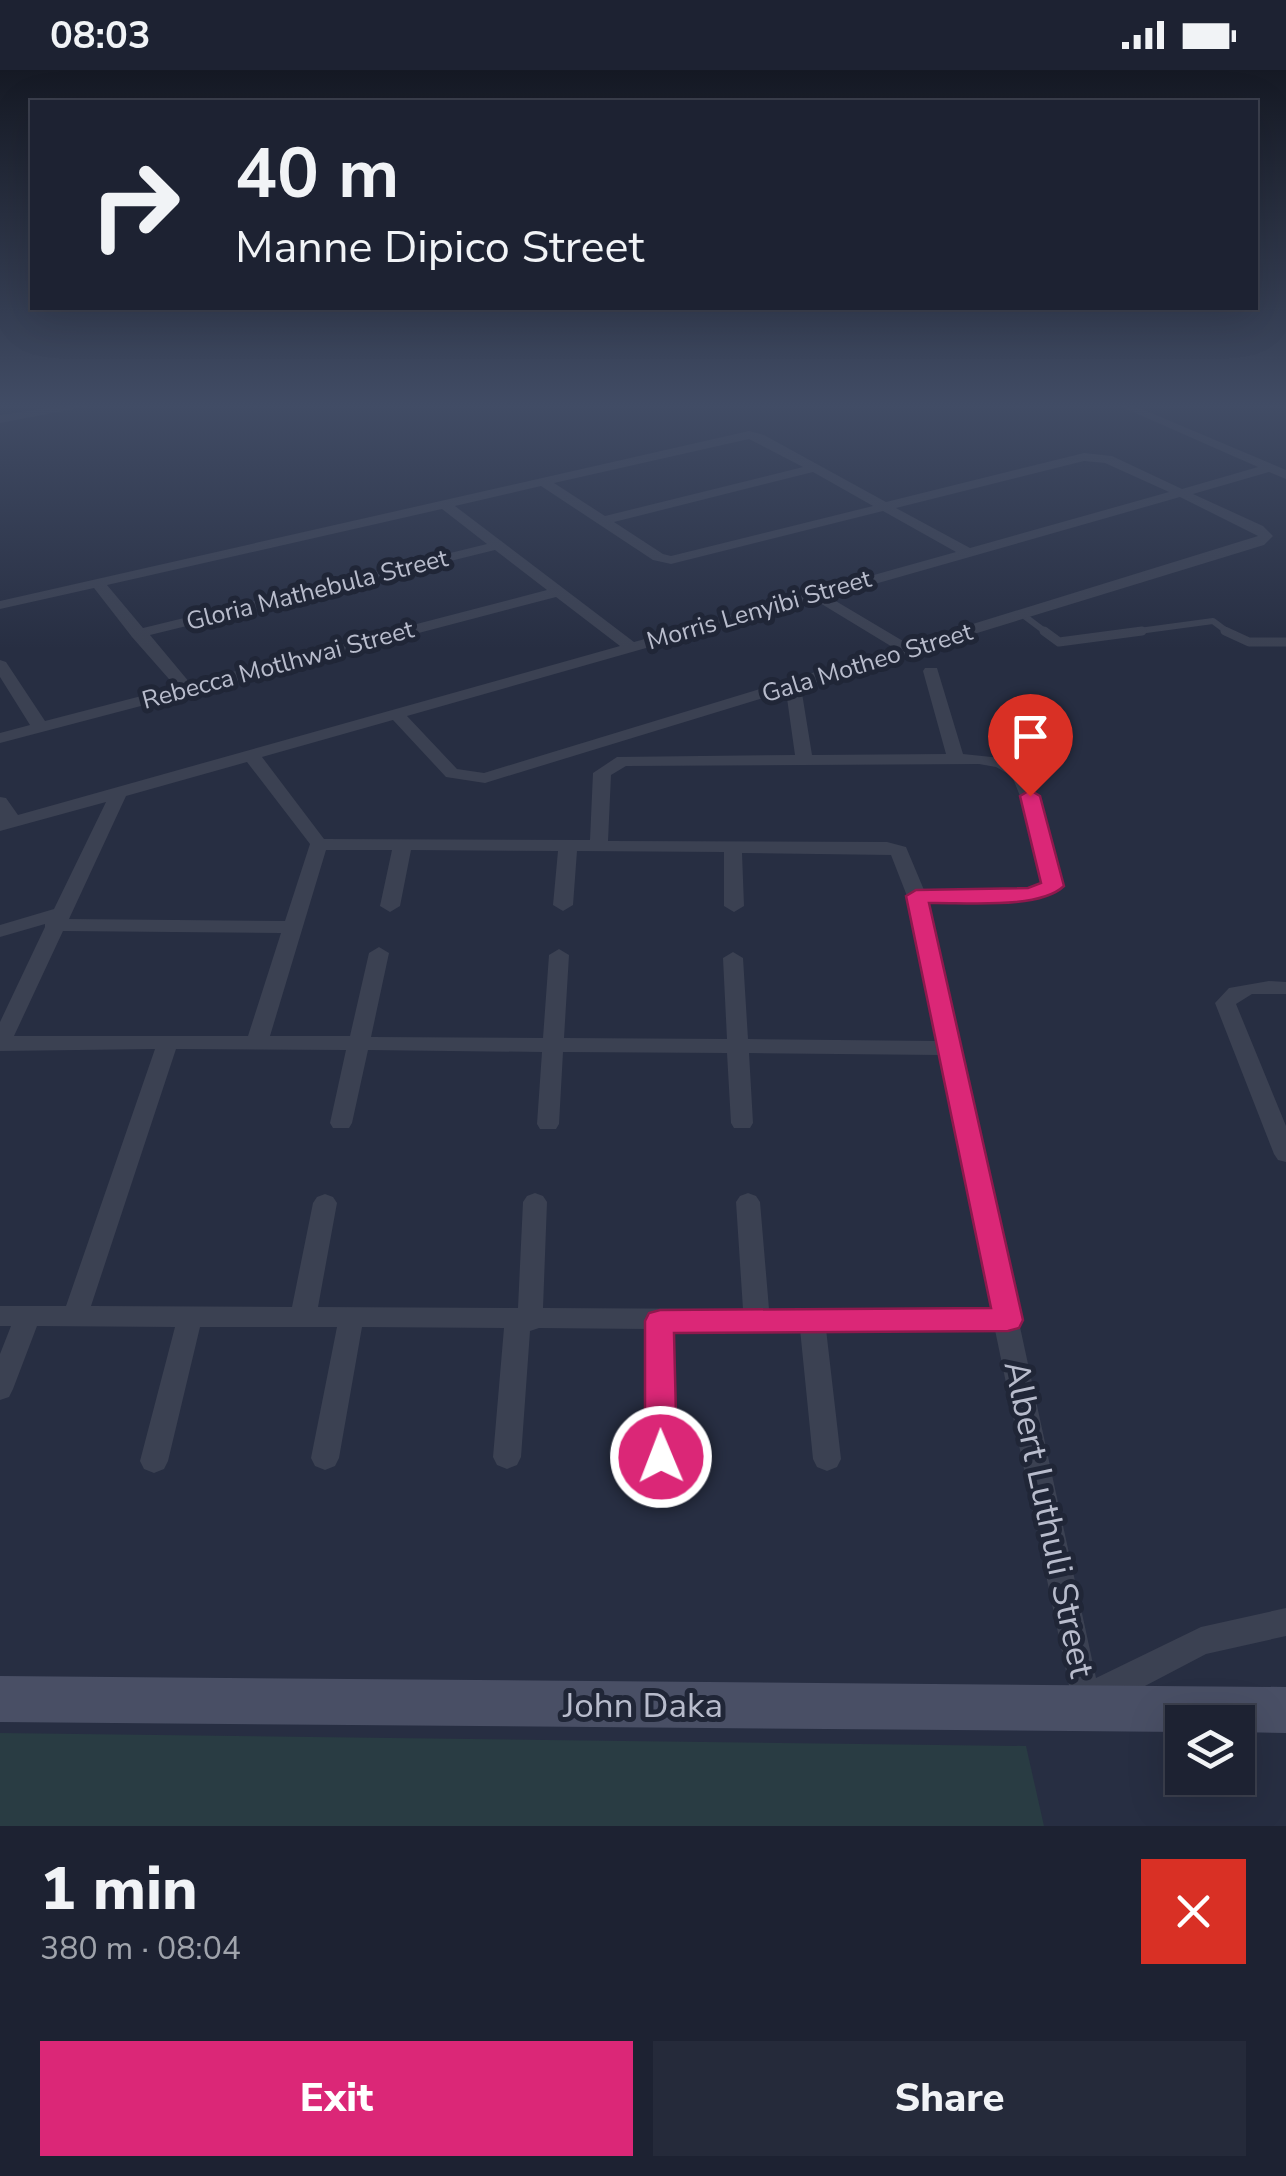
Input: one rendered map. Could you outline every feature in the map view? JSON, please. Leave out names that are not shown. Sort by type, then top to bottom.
[{"type":"street","points":[[0,605],[521,486]]},
{"type":"street","points":[[549,486],[658,558],[678,560],[972,486]]},
{"type":"street","points":[[601,521],[742,486]]},
{"type":"street","points":[[847,486],[967,552]]},
{"type":"street","points":[[1168,486],[1181,492]]},
{"type":"street","name":"Morris Lenyibi Street","points":[[6,824],[1203,486]]},
{"type":"street","name":"Gala Motheo Street","points":[[396,714],[452,772],[472,779],[485,778],[1264,539],[1258,529],[1181,492]]},
{"type":"street","points":[[444,504],[630,647]]},
{"type":"street","name":"Gloria Mathebula Street","points":[[137,634],[496,546]]},
{"type":"street","points":[[97,582],[186,689]]},
{"type":"street","name":"Rebecca Motlhwai Street","points":[[0,738],[556,592]]},
{"type":"street","points":[[815,594],[907,650]]},
{"type":"street","points":[[0,666],[40,727]]},
{"type":"street","points":[[931,671],[956,759]]},
{"type":"street","points":[[793,685],[804,758]]},
{"type":"street","points":[[251,755],[319,844],[256,1042]]},
{"type":"street","points":[[599,845],[602,773],[614,764],[637,760],[956,759],[1001,762],[1020,773],[1037,816],[1054,883],[1047,891],[1030,894],[916,896]]},
{"type":"street","points":[[119,792],[0,1044],[256,1042],[949,1048]]},
{"type":"street","points":[[0,802],[6,824]]},
{"type":"street","points":[[390,906],[403,843]]},
{"type":"street","name":"Albert Luthuli Street","points":[[319,844],[887,848],[903,856],[916,896],[1008,1320],[1087,1705]]},
{"type":"street","points":[[563,904],[568,845]]},
{"type":"street","points":[[733,846],[734,906]]},
{"type":"street","points":[[0,931],[57,919],[291,927]]},
{"type":"street","points":[[341,1124],[379,954]]},
{"type":"street","points":[[548,1124],[559,955]]},
{"type":"street","points":[[733,958],[742,1123]]},
{"type":"street","points":[[1286,988],[1239,990],[1225,1002],[1278,1113],[1286,1154]]},
{"type":"street","points":[[74,1316],[168,1042]]},
{"type":"street","points":[[507,1458],[535,1202]]},
{"type":"street","points":[[748,1202],[758,1320]]},
{"type":"street","points":[[303,1319],[325,1203]]},
{"type":"street","points":[[0,1316],[1008,1320]]},
{"type":"street","points":[[0,1389],[28,1317]]},
{"type":"street","points":[[154,1461],[190,1318]]},
{"type":"street","points":[[325,1458],[351,1320]]},
{"type":"street","points":[[812,1320],[827,1459]]},
{"type":"street","points":[[660,1321],[661,1457]]},
{"type":"street","points":[[1087,1705],[1200,1642],[1286,1622]]},
{"type":"street","name":"John Daka","points":[[0,1700],[1087,1705],[1286,1710]]},
{"type":"lane","points":[[1024,615],[1059,642],[1214,621],[1234,638],[1286,642]]},
{"type":"shaded area","points":[[0,1733],[1026,1746],[1044,1826],[0,1826]]},
{"type":"route","points":[[661,1457],[660,1321],[1008,1320],[916,896],[1030,894],[1053,886],[1030,796]]}]
